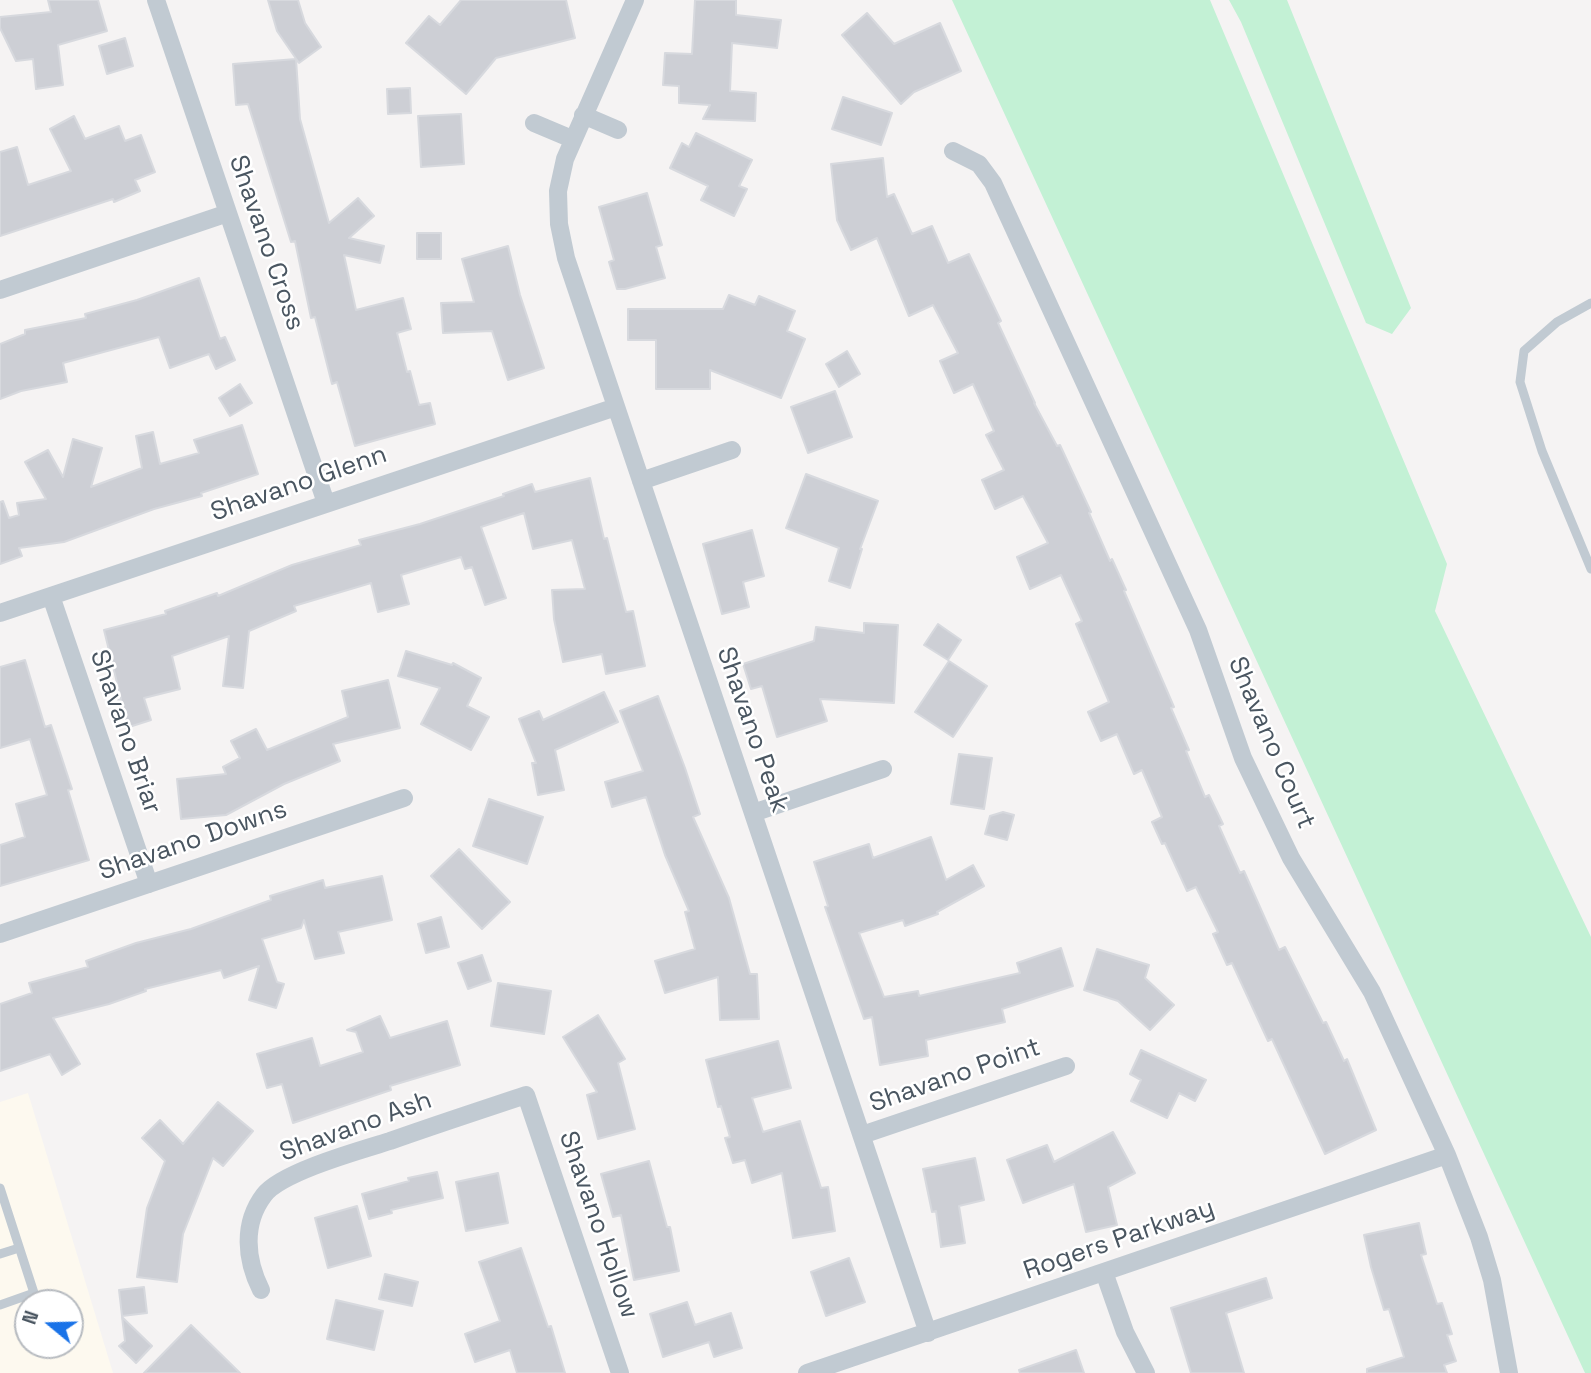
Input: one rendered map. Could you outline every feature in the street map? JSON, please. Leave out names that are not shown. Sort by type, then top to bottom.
[{"type":"street","name":"Shavano Cross","points":[[156,0],[326,502]]},
{"type":"street","name":"Shavano Peak","points":[[635,0],[565,159],[558,191],[559,224],[566,258],[928,1334]]},
{"type":"street","points":[[583,115],[618,130]]},
{"type":"street","points":[[534,123],[572,139]]},
{"type":"street","name":"Shavano Court","points":[[953,151],[979,164],[993,183],[1198,630],[1212,678],[1242,758],[1291,858],[1372,992],[1447,1156],[1479,1237],[1492,1280],[1509,1373]]},
{"type":"street","points":[[0,290],[228,213]]},
{"type":"street","name":"Shavano Glenn","points":[[0,613],[616,407]]},
{"type":"street","points":[[641,481],[732,450]]},
{"type":"street","name":"Shavano Briar","points":[[51,596],[149,884]]},
{"type":"street","points":[[753,813],[883,769]]},
{"type":"street","name":"Shavano Downs","points":[[0,934],[404,798]]},
{"type":"street","name":"Shavano Point","points":[[862,1135],[1066,1066]]},
{"type":"street","name":"Shavano Ash","points":[[261,1290],[248,1254],[249,1227],[265,1192],[303,1170],[526,1095]]},
{"type":"street","name":"Shavano Hollow","points":[[526,1095],[620,1373]]},
{"type":"street","name":"Rogers Parkway","points":[[807,1373],[1447,1156]]},
{"type":"street","points":[[1104,1272],[1125,1332],[1146,1373]]},
{"type":"lane","points":[[1591,303],[1557,322],[1524,351],[1520,382],[1542,451],[1591,569]]},
{"type":"lane","points":[[0,1188],[34,1293],[0,1305]]},
{"type":"lane","points":[[0,1254],[19,1248]]},
{"type":"shaded area","points":[[28,1093],[113,1373],[0,1373],[0,1102]]},
{"type":"green space","points":[[952,0],[1210,0],[1447,564],[1435,611],[1591,937],[1591,1373],[1585,1373]]},
{"type":"green space","points":[[1229,0],[1287,0],[1411,308],[1392,334],[1366,323],[1241,22]]},
{"type":"building","points":[[48,0],[98,0],[107,31],[58,45],[63,85],[36,89],[33,59],[16,61],[0,28],[0,17],[51,12]]},
{"type":"building","points":[[268,0],[298,0],[305,23],[321,47],[299,63],[277,31]]},
{"type":"building","points":[[461,0],[566,0],[575,38],[496,58],[466,94],[406,43],[429,16],[440,25]]},
{"type":"building","points":[[695,0],[736,0],[736,15],[781,20],[777,48],[732,43],[730,91],[756,93],[755,121],[703,119],[710,105],[679,103],[679,86],[663,85],[665,53],[692,54]]},
{"type":"building","points":[[867,13],[894,44],[940,23],[961,71],[914,92],[901,104],[842,35]]},
{"type":"building","points":[[125,38],[133,66],[107,74],[99,46]]},
{"type":"building","points":[[296,59],[300,119],[329,223],[358,198],[374,216],[349,238],[384,246],[380,263],[344,255],[356,310],[403,298],[411,329],[397,333],[419,405],[430,403],[435,424],[355,446],[337,382],[332,384],[315,317],[311,318],[295,241],[291,242],[248,104],[236,105],[233,64]]},
{"type":"building","points":[[410,88],[411,113],[388,114],[387,89]]},
{"type":"building","points":[[843,97],[892,113],[881,145],[832,129]]},
{"type":"building","points":[[461,114],[464,164],[421,167],[418,116]]},
{"type":"building","points":[[74,116],[85,139],[119,126],[125,141],[141,135],[155,172],[135,180],[140,191],[114,202],[113,199],[0,236],[0,152],[17,147],[28,185],[71,171],[50,129]]},
{"type":"building","points":[[696,133],[752,160],[739,186],[747,189],[734,216],[701,200],[708,186],[670,168],[682,143],[689,147]]},
{"type":"building","points":[[883,158],[887,197],[894,194],[912,234],[932,226],[948,263],[969,254],[1001,321],[998,323],[1034,403],[1057,446],[1060,445],[1110,561],[1112,559],[1126,590],[1124,591],[1174,707],[1171,708],[1189,750],[1186,751],[1205,797],[1209,795],[1223,824],[1219,826],[1240,873],[1244,871],[1279,950],[1285,947],[1344,1061],[1347,1059],[1376,1130],[1325,1154],[1272,1039],[1268,1041],[1232,963],[1227,965],[1213,934],[1218,932],[1196,887],[1187,891],[1165,843],[1162,844],[1152,822],[1162,817],[1142,770],[1134,774],[1117,734],[1101,741],[1088,712],[1109,702],[1076,624],[1082,621],[1061,575],[1030,589],[1017,557],[1048,543],[1023,496],[995,509],[982,480],[1004,470],[986,435],[994,431],[973,384],[954,393],[940,361],[958,353],[933,305],[909,316],[877,238],[851,250],[837,220],[831,164]]},
{"type":"building","points":[[647,193],[662,245],[656,247],[665,278],[617,289],[609,262],[614,260],[599,207]]},
{"type":"building","points":[[417,233],[441,233],[441,259],[417,259]]},
{"type":"building","points":[[508,246],[520,295],[544,368],[508,380],[492,331],[443,333],[441,303],[474,302],[462,259]]},
{"type":"building","points":[[199,278],[220,339],[225,337],[235,360],[216,369],[209,354],[170,368],[159,337],[63,363],[67,382],[21,391],[0,399],[0,344],[25,334],[25,330],[86,318],[85,314],[137,300]]},
{"type":"building","points":[[729,295],[755,305],[759,296],[795,311],[787,331],[805,339],[781,398],[710,370],[710,389],[656,389],[656,340],[628,340],[628,309],[723,309]]},
{"type":"building","points":[[847,351],[860,374],[839,387],[826,364]]},
{"type":"building","points":[[240,384],[252,403],[230,416],[219,398]]},
{"type":"building","points":[[835,391],[852,437],[808,453],[791,407]]},
{"type":"building","points":[[242,425],[258,474],[201,493],[202,496],[154,509],[64,542],[19,548],[22,556],[0,564],[0,502],[3,501],[9,518],[19,515],[17,503],[46,499],[25,462],[48,450],[63,477],[73,439],[102,448],[91,487],[142,468],[136,436],[153,432],[160,464],[199,453],[194,440]]},
{"type":"building","points":[[806,474],[878,501],[860,549],[850,588],[829,581],[839,548],[786,528]]},
{"type":"building","points":[[590,478],[604,539],[607,538],[626,612],[633,611],[645,666],[606,674],[602,654],[563,662],[554,619],[552,590],[585,589],[572,540],[533,549],[524,513],[481,527],[506,598],[485,605],[472,567],[465,569],[461,557],[401,575],[409,604],[378,612],[371,583],[294,606],[296,611],[249,631],[243,688],[223,686],[229,636],[172,656],[180,689],[144,698],[151,720],[126,728],[104,630],[166,614],[165,611],[217,593],[218,596],[292,565],[361,545],[359,540],[420,524],[532,484],[535,492]]},
{"type":"building","points":[[752,530],[764,576],[743,582],[749,607],[722,614],[703,544]]},
{"type":"building","points":[[864,623],[898,625],[894,703],[820,699],[827,721],[777,737],[762,686],[751,689],[743,664],[814,641],[816,627],[864,633]]},
{"type":"building","points":[[938,624],[961,640],[948,660],[924,645]]},
{"type":"building","points":[[406,651],[452,665],[453,663],[481,678],[467,706],[489,717],[471,750],[421,724],[440,688],[398,676]]},
{"type":"building","points":[[25,660],[45,727],[51,725],[72,789],[68,790],[89,860],[0,886],[0,845],[25,837],[16,804],[47,795],[30,739],[0,748],[0,667]]},
{"type":"building","points":[[949,661],[987,686],[953,737],[915,712]]},
{"type":"building","points":[[388,680],[400,728],[333,744],[340,761],[284,784],[226,815],[181,819],[177,779],[226,774],[223,767],[240,758],[231,741],[256,729],[267,750],[348,717],[342,691]]},
{"type":"building","points":[[604,692],[618,722],[555,750],[564,790],[538,795],[532,763],[536,763],[519,719],[539,711],[543,720]]},
{"type":"building","points":[[658,696],[700,814],[693,817],[729,898],[750,974],[757,974],[759,1019],[720,1020],[718,977],[665,993],[655,961],[695,949],[685,912],[689,911],[665,855],[646,797],[612,807],[605,782],[643,771],[620,711]]},
{"type":"building","points":[[959,754],[992,758],[984,809],[951,804]]},
{"type":"building","points":[[489,799],[543,817],[527,864],[473,846]]},
{"type":"building","points":[[1003,812],[1014,815],[1007,840],[985,834],[990,816]]},
{"type":"building","points":[[931,837],[946,880],[973,865],[984,886],[937,912],[938,914],[905,926],[903,920],[859,933],[884,997],[918,991],[919,996],[1020,973],[1017,963],[1061,948],[1073,986],[1002,1009],[1005,1022],[926,1040],[928,1056],[880,1065],[872,1017],[864,1019],[825,907],[828,906],[814,862],[869,844],[873,858]]},
{"type":"building","points":[[459,849],[510,902],[482,929],[431,876]]},
{"type":"building","points":[[382,876],[392,920],[338,932],[344,953],[315,959],[304,920],[301,928],[262,939],[277,982],[284,984],[276,1008],[249,1000],[259,966],[224,978],[221,970],[145,989],[146,991],[109,1004],[53,1018],[80,1064],[62,1075],[50,1054],[0,1071],[0,1004],[32,993],[29,983],[88,967],[86,961],[136,943],[191,929],[271,900],[270,896],[323,880],[325,888]]},
{"type":"building","points":[[441,917],[449,947],[426,953],[418,924]]},
{"type":"building","points":[[1097,949],[1149,965],[1145,978],[1174,1005],[1150,1030],[1118,1001],[1084,990]]},
{"type":"building","points":[[482,955],[491,981],[468,989],[458,963]]},
{"type":"building","points":[[498,983],[551,991],[544,1034],[491,1026]]},
{"type":"building","points":[[598,1015],[625,1059],[618,1063],[635,1129],[598,1139],[587,1095],[597,1092],[563,1037]]},
{"type":"building","points":[[380,1016],[390,1038],[447,1021],[460,1065],[390,1086],[391,1090],[293,1123],[282,1084],[267,1088],[257,1054],[312,1038],[320,1066],[363,1052],[356,1032],[347,1030]]},
{"type":"building","points":[[778,1041],[791,1088],[752,1098],[763,1132],[800,1121],[821,1188],[828,1187],[835,1231],[793,1238],[782,1173],[752,1183],[745,1160],[733,1163],[725,1138],[730,1137],[721,1106],[718,1107],[706,1060]]},
{"type":"building","points":[[1141,1050],[1206,1080],[1195,1101],[1179,1093],[1167,1118],[1131,1101],[1141,1080],[1130,1074]]},
{"type":"building","points":[[218,1102],[253,1131],[223,1166],[213,1158],[183,1234],[177,1282],[137,1277],[147,1208],[165,1161],[142,1138],[160,1120],[183,1144]]},
{"type":"building","points":[[1113,1132],[1135,1173],[1108,1187],[1117,1225],[1086,1232],[1074,1184],[1023,1203],[1007,1160],[1047,1145],[1054,1162]]},
{"type":"building","points":[[975,1158],[984,1200],[959,1206],[965,1243],[941,1247],[936,1211],[932,1212],[923,1169]]},
{"type":"building","points":[[649,1161],[667,1227],[670,1227],[679,1271],[634,1280],[621,1215],[613,1217],[601,1174]]},
{"type":"building","points":[[437,1172],[443,1198],[391,1210],[392,1213],[369,1219],[362,1194],[409,1181],[408,1178]]},
{"type":"building","points":[[498,1173],[508,1223],[466,1231],[456,1182]]},
{"type":"building","points":[[357,1206],[371,1256],[328,1268],[315,1218]]},
{"type":"building","points":[[1419,1223],[1426,1254],[1421,1255],[1437,1304],[1442,1303],[1452,1334],[1447,1335],[1456,1361],[1444,1365],[1447,1373],[1367,1373],[1367,1369],[1404,1357],[1389,1309],[1384,1310],[1364,1235]]},
{"type":"building","points":[[521,1248],[548,1327],[551,1326],[565,1373],[517,1373],[510,1350],[475,1362],[465,1334],[500,1321],[479,1262]]},
{"type":"building","points":[[849,1258],[865,1302],[826,1316],[811,1272]]},
{"type":"building","points":[[385,1274],[418,1282],[412,1306],[379,1299]]},
{"type":"building","points":[[1266,1278],[1272,1298],[1226,1313],[1244,1373],[1191,1373],[1171,1308]]},
{"type":"building","points":[[144,1287],[147,1313],[122,1316],[119,1290]]},
{"type":"building","points":[[336,1300],[383,1311],[374,1350],[327,1339]]},
{"type":"building","points":[[687,1302],[695,1325],[731,1313],[742,1348],[714,1357],[709,1342],[663,1357],[650,1314]]},
{"type":"building","points":[[122,1317],[152,1346],[136,1363],[119,1346],[125,1341]]},
{"type":"building","points":[[191,1325],[240,1373],[144,1373]]},
{"type":"building","points":[[1076,1350],[1084,1373],[1020,1373],[1019,1370]]}]
